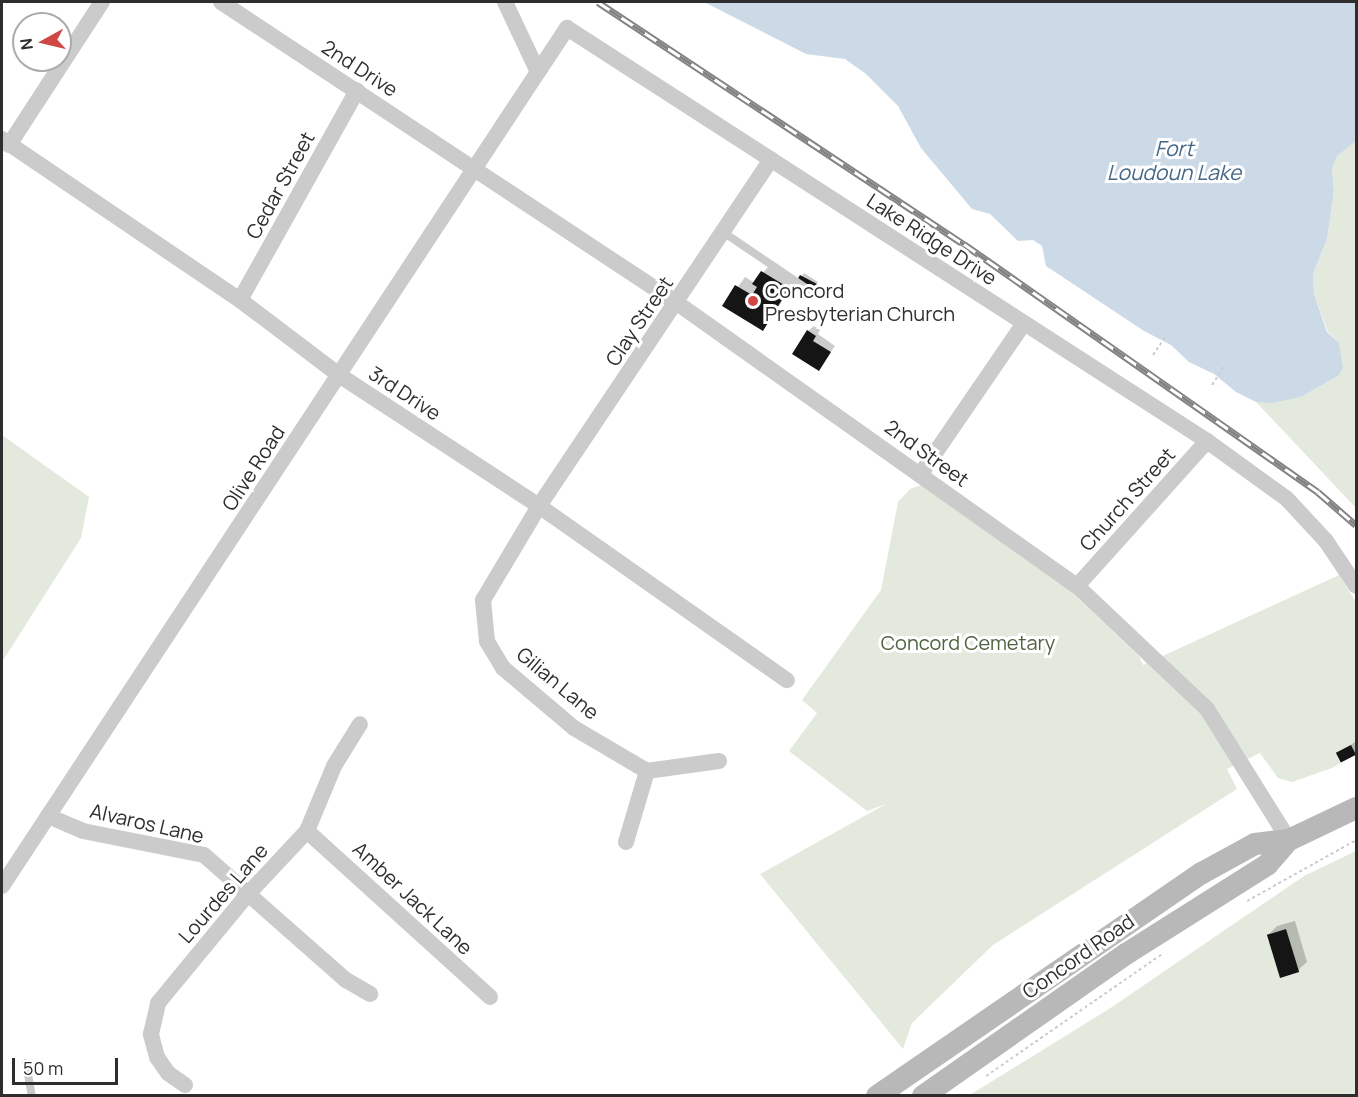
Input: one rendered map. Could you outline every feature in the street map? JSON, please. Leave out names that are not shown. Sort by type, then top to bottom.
[{"type":"main road","name":"Concord Road","points":[[877,1095],[1202,873],[1255,844],[1289,840],[1356,808]]},
{"type":"main road","name":"Concord Road","points":[[923,1095],[1126,954],[1267,865],[1289,840]]},
{"type":"street","points":[[5,142],[102,2]]},
{"type":"street","name":"2nd Drive","points":[[221,2],[475,169]]},
{"type":"street","points":[[505,2],[538,72]]},
{"type":"street","name":"Lake Ridge Drive","points":[[538,72],[567,28],[1207,441],[1287,499],[1326,541],[1356,586]]},
{"type":"street","name":"Olive Road","points":[[2,886],[538,72]]},
{"type":"street","name":"Cedar Street","points":[[240,300],[357,91]]},
{"type":"street","name":"3rd Drive","points":[[5,142],[240,300],[339,375],[539,506],[787,680]]},
{"type":"street","name":"Clay Street","points":[[539,506],[677,303],[771,159]]},
{"type":"street","name":"2nd Street","points":[[475,169],[677,303],[1077,586],[1207,710],[1289,840]]},
{"type":"street","points":[[920,475],[1024,323]]},
{"type":"street","name":"Church Street","points":[[1077,586],[1207,441]]},
{"type":"street","name":"Gilian Lane","points":[[539,506],[483,600],[487,641],[503,668],[574,728],[647,771]]},
{"type":"street","name":"Lourdes Lane","points":[[185,1085],[168,1073],[157,1057],[151,1034],[158,1003],[248,894],[307,831],[334,766],[360,724]]},
{"type":"street","points":[[626,842],[647,771],[718,761]]},
{"type":"street","name":"Alvaros Lane","points":[[48,816],[83,831],[204,855],[346,980],[370,994]]},
{"type":"street","name":"Amber Jack Lane","points":[[307,831],[490,997]]},
{"type":"lane","points":[[723,232],[810,291]]},
{"type":"lane","points":[[26,1063],[32,1095]]},
{"type":"path","points":[[1153,355],[1167,334]]},
{"type":"path","points":[[1212,385],[1224,365]]},
{"type":"path","points":[[1246,902],[1356,840]]},
{"type":"path","points":[[986,1076],[1167,950]]},
{"type":"green space","points":[[1356,141],[1356,508],[1256,402],[1301,397],[1338,376],[1339,343],[1328,332],[1314,294],[1313,274],[1327,239],[1334,191],[1332,169],[1336,156]]},
{"type":"green space","points":[[2,435],[89,497],[81,538],[2,662]]},
{"type":"green space","name":"Concord Cemetary","points":[[924,484],[1067,588],[1139,656],[1143,665],[1339,575],[1356,602],[1356,754],[1332,768],[1292,782],[1278,778],[1260,753],[1227,769],[1237,789],[993,945],[912,1023],[903,1049],[760,874],[886,804],[867,811],[789,751],[817,713],[802,700],[881,590],[898,502],[910,489]]},
{"type":"green space","points":[[1356,851],[1356,1095],[968,1096],[1109,1009],[1304,876]]},
{"type":"water","name":"Fort Loudoun Lake","points":[[704,2],[1356,2],[1356,141],[1337,156],[1332,169],[1334,191],[1327,239],[1313,274],[1314,294],[1327,332],[1339,343],[1343,368],[1338,376],[1301,397],[1272,403],[1256,402],[1236,392],[1214,374],[1189,362],[1171,345],[1144,331],[1046,266],[1042,246],[1033,240],[1018,241],[990,214],[972,209],[921,148],[898,106],[866,74],[845,59],[806,54]]},
{"type":"building","name":"Concord Presbyterian Church","points":[[761,271],[789,288],[763,331],[722,306],[735,285],[752,295],[757,287],[752,284]]},
{"type":"building","points":[[800,275],[817,284],[813,290],[797,280]]},
{"type":"building","points":[[807,330],[816,336],[813,341],[831,352],[819,371],[792,354]]},
{"type":"building","points":[[1351,745],[1356,755],[1341,763],[1336,753]]},
{"type":"building","points":[[1286,929],[1299,972],[1280,978],[1267,935]]},
{"type":"railway","points":[[598,2],[964,244],[1318,492],[1356,525]]},
{"type":"place","name":"Concord Presbyterian Church","points":[[753,301]]}]
